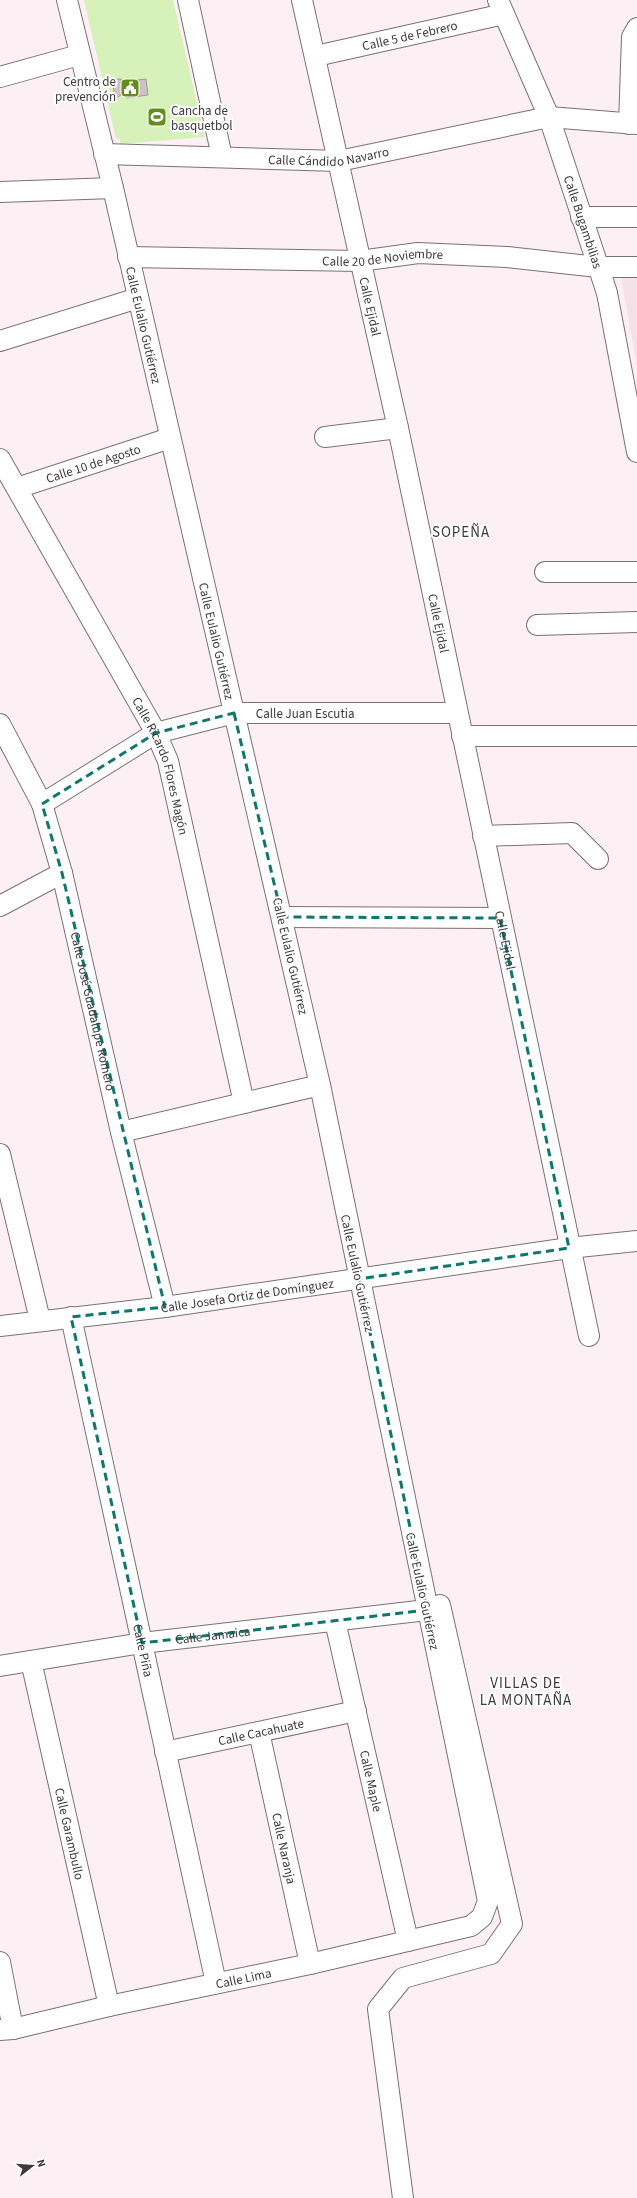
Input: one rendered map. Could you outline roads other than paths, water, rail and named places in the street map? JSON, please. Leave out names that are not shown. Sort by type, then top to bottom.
[{"type":"street","name":"Calle Eulalio Gutiérrez","points":[[67,0],[79,55],[113,188],[320,1085],[414,1549],[488,1901],[482,1917]]},
{"type":"street","points":[[188,0],[222,157]]},
{"type":"street","name":"Calle Ejidal","points":[[302,0],[316,56],[398,428],[569,1248],[589,1336]]},
{"type":"street","name":"Calle 5 de Febrero","points":[[316,56],[501,7]]},
{"type":"street","name":"Calle Bugambilias","points":[[501,7],[549,117],[607,293],[637,452]]},
{"type":"street","points":[[633,124],[632,37],[637,28]]},
{"type":"street","points":[[0,77],[79,55]]},
{"type":"street","name":"Calle Cándido Navarro","points":[[104,154],[338,161],[549,117],[633,124]]},
{"type":"street","points":[[0,192],[113,188]]},
{"type":"street","points":[[581,217],[637,218]]},
{"type":"street","name":"Calle 20 de Noviembre","points":[[128,257],[360,261],[418,253],[507,257],[598,266],[637,267]]},
{"type":"street","points":[[0,341],[138,298]]},
{"type":"street","points":[[325,436],[398,428]]},
{"type":"street","name":"Calle 10 de Agosto","points":[[17,488],[170,438]]},
{"type":"street","name":"Calle Ricardo Flores Magón","points":[[0,459],[156,732],[168,761],[244,1103]]},
{"type":"street","points":[[545,572],[637,572]]},
{"type":"street","points":[[537,624],[637,622]]},
{"type":"street","name":"Calle Juan Escutia","points":[[42,804],[156,732],[234,713],[457,713]]},
{"type":"street","name":"Calle José Guadalupe Romero","points":[[2,730],[42,804],[62,874],[121,1132],[165,1308]]},
{"type":"street","points":[[462,736],[637,736]]},
{"type":"street","points":[[483,836],[572,833],[598,859]]},
{"type":"street","points":[[0,906],[62,874]]},
{"type":"street","points":[[282,916],[500,918]]},
{"type":"street","points":[[121,1132],[320,1085]]},
{"type":"street","points":[[0,1154],[40,1320]]},
{"type":"street","name":"Calle Josefa Ortiz de Domínguez","points":[[0,1326],[40,1320],[165,1308],[569,1248],[637,1241]]},
{"type":"street","name":"Calle Piña","points":[[71,1317],[216,1983]]},
{"type":"street","points":[[403,2198],[378,2010],[403,1978],[491,1954],[512,1924],[439,1601],[414,1549]]},
{"type":"street","name":"Calle Jamaica","points":[[0,1666],[142,1643],[427,1610]]},
{"type":"street","name":"Calle Maple","points":[[335,1621],[408,1940]]},
{"type":"street","name":"Calle Garambullo","points":[[31,1661],[109,2006]]},
{"type":"street","name":"Calle Cacahuate","points":[[166,1752],[356,1711]]},
{"type":"street","name":"Calle Naranja","points":[[259,1732],[310,1964]]},
{"type":"street","name":"Calle Lima","points":[[6,2030],[109,2006],[310,1964],[471,1926],[482,1917]]},
{"type":"street","points":[[0,1962],[6,2030]]},
{"type":"place","name":"Centro de prevención","points":[[130,88]]},
{"type":"place","name":"Cancha de basquetbol","points":[[157,117]]},
{"type":"district","name":"SOPEÑA","points":[[461,532]]},
{"type":"district","name":"VILLAS DE LA MONTAÑA","points":[[526,1692]]}]
